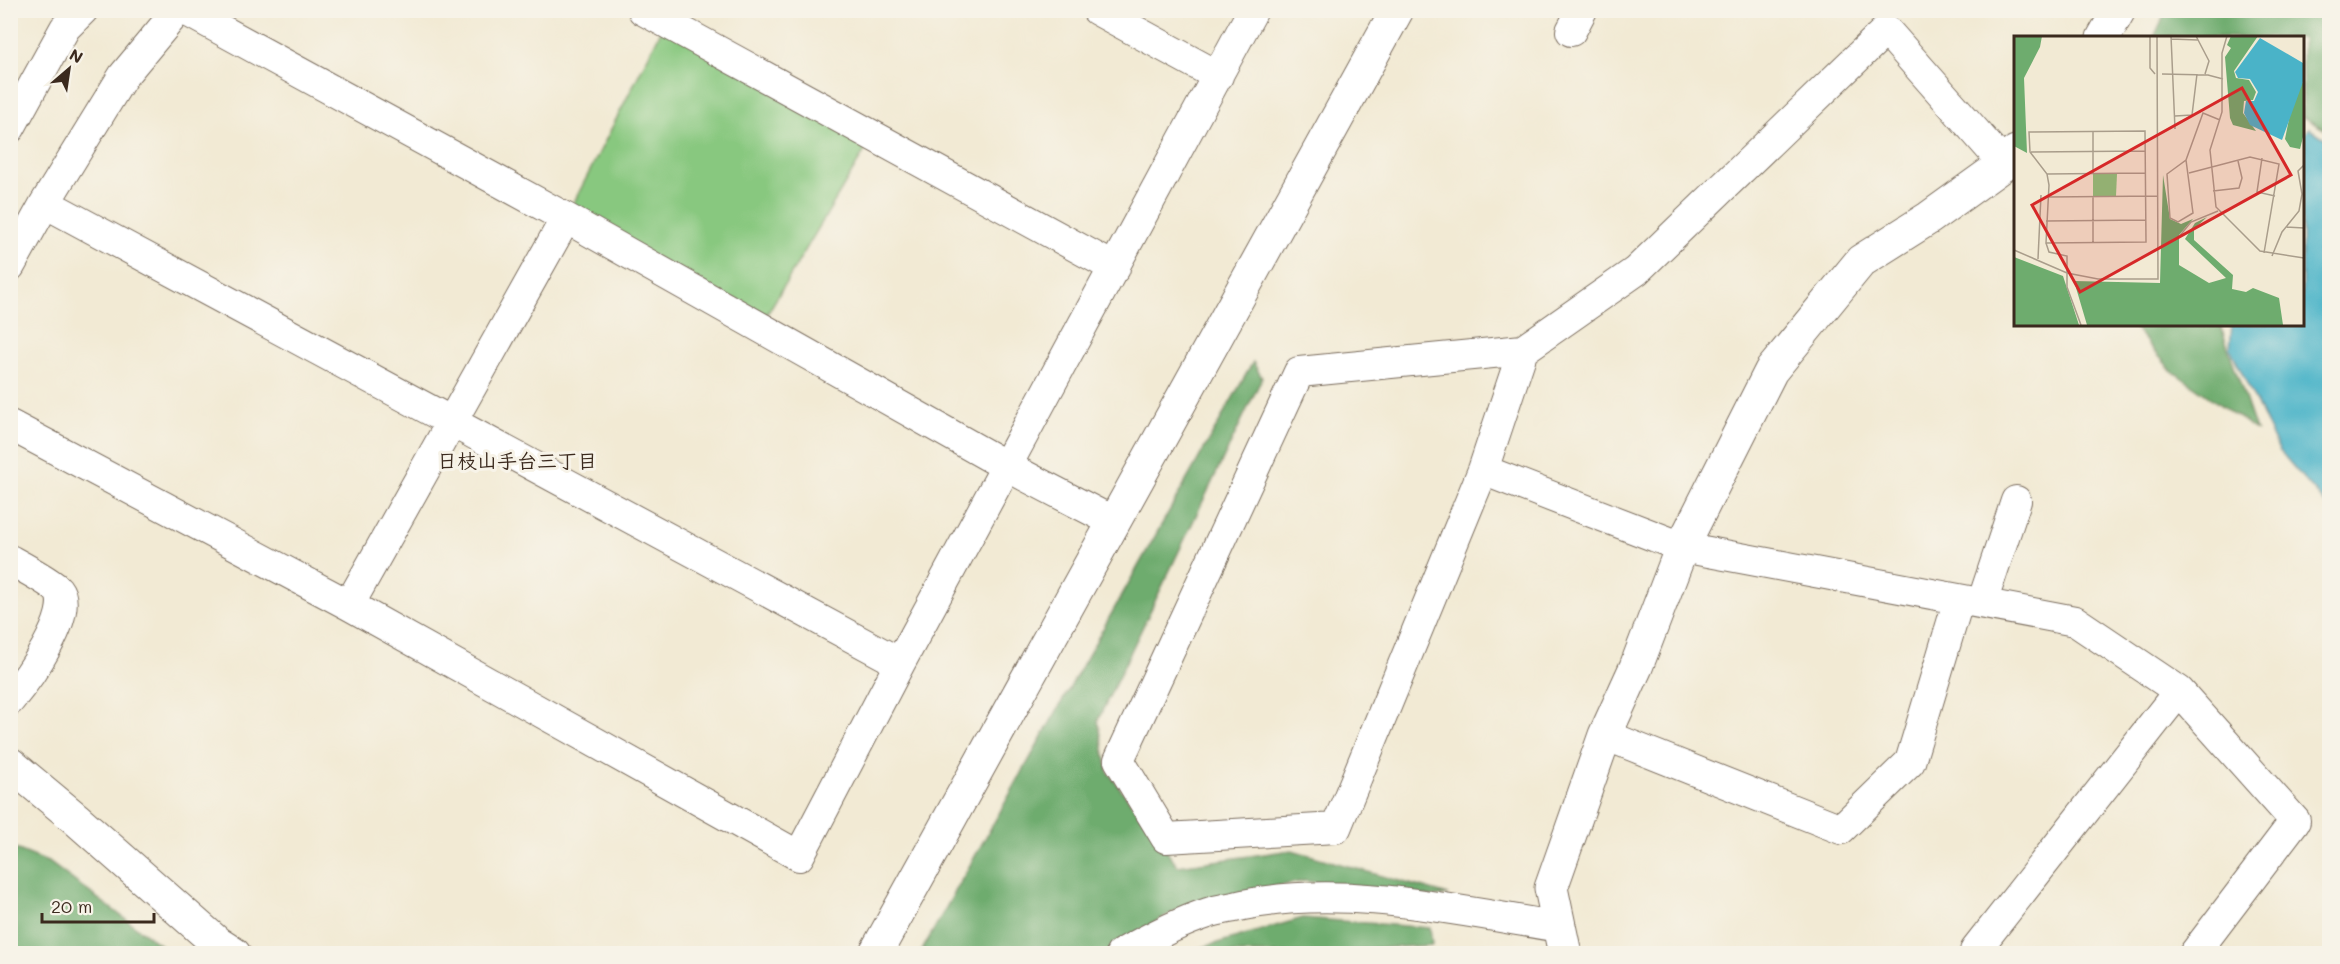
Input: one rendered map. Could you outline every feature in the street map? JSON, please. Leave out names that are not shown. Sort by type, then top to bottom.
[{"type":"street","points":[[10,128],[65,28],[82,10]]},
{"type":"street","points":[[10,266],[45,203],[123,76],[178,10]]},
{"type":"street","points":[[185,10],[566,218],[1008,467],[1114,522]]},
{"type":"street","points":[[1097,10],[1218,76]]},
{"type":"street","points":[[10,425],[350,605],[799,856],[900,663],[1253,10]]},
{"type":"street","points":[[875,954],[1397,10]]},
{"type":"street","points":[[2104,36],[2119,10]]},
{"type":"street","points":[[660,14],[1115,268]]},
{"type":"street","points":[[1121,954],[1158,933],[1209,912],[1273,899],[1336,897],[1426,907],[1563,940],[1551,888],[1605,735],[1636,667],[1682,547],[1771,371],[1861,261],[1929,218],[2010,158],[1886,30],[1636,271],[1523,350],[1299,372],[1119,760],[1166,838],[1336,828],[1483,470],[1523,350]]},
{"type":"street","points":[[45,203],[900,663]]},
{"type":"street","points":[[350,605],[566,218]]},
{"type":"street","points":[[1483,470],[1682,547],[2074,621],[2179,691],[2295,821],[2194,954]]},
{"type":"street","points":[[1605,735],[1841,829],[1910,762],[1970,601],[2016,501]]},
{"type":"street","points":[[10,560],[57,589],[62,601],[56,629],[26,681],[10,700]]},
{"type":"street","points":[[1977,954],[1975,951],[2179,691]]},
{"type":"street","points":[[10,764],[217,943],[234,954]]},
{"type":"green space","points":[[2167,10],[2329,11],[2329,132],[2304,118],[2304,36],[2154,36]]},
{"type":"green space","points":[[665,23],[873,137],[760,326],[566,218]]},
{"type":"green space","points":[[2133,326],[2221,326],[2256,430],[2171,370]]},
{"type":"green space","points":[[1253,362],[1262,378],[1098,720],[1108,772],[1178,866],[1292,850],[1448,895],[1434,897],[1305,881],[1189,903],[1111,947],[1108,953],[920,954]]},
{"type":"green space","points":[[11,847],[50,863],[171,953],[11,953]]},
{"type":"green space","points":[[1303,918],[1430,928],[1432,945],[1366,949],[1341,954],[1183,953]]},
{"type":"water","points":[[2309,128],[2329,141],[2329,508],[2279,450],[2230,348],[2232,326],[2304,326],[2304,134]]},
{"type":"district","name":"日枝山手台三丁目","points":[[517,461]]}]
